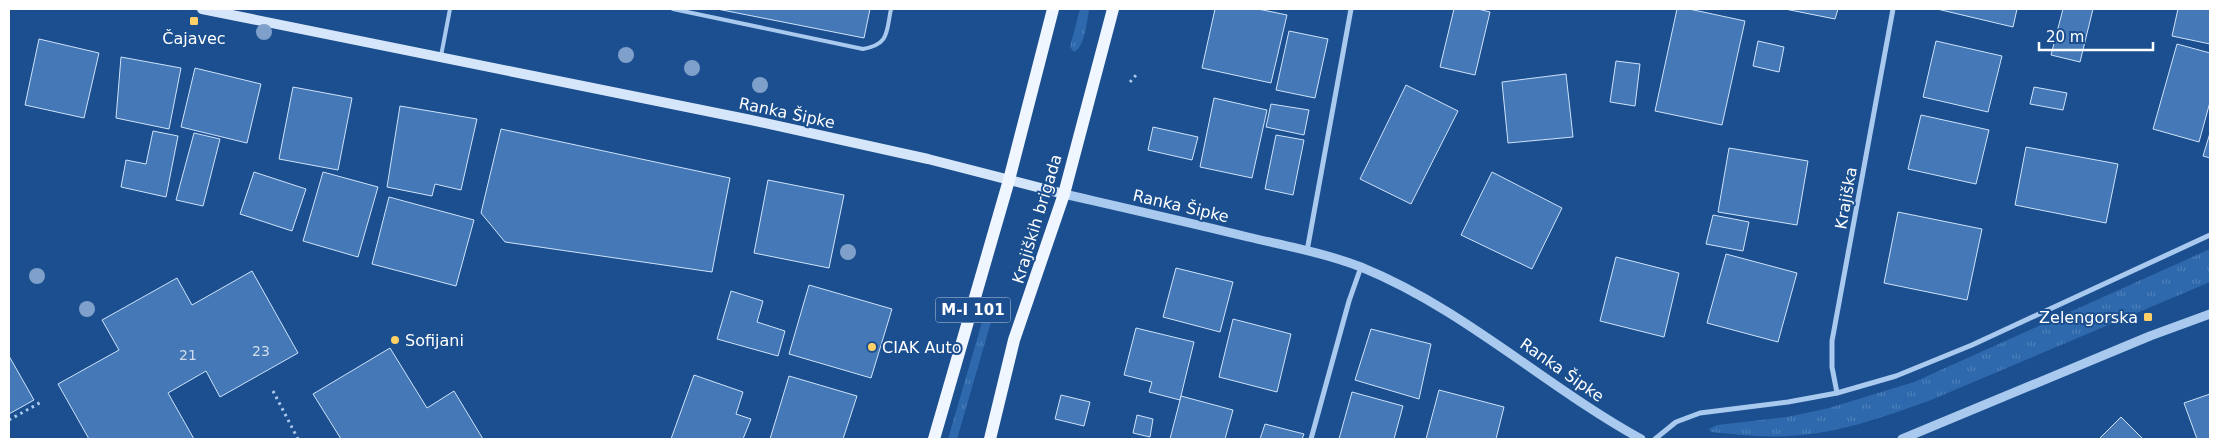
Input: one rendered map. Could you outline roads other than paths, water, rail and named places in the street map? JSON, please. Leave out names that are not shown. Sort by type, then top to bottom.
[{"type":"main road","name":"Ranka Šipke","points":[[202,9],[750,120],[928,159],[1064,194]]},
{"type":"main road","name":"M-I 101","points":[[934,439],[1009,180],[1053,9]]},
{"type":"main road","name":"Krajiških brigada","points":[[990,439],[1014,340],[1064,194],[1113,9]]},
{"type":"street","points":[[1307,251],[1351,9]]},
{"type":"street","name":"Krajiška","points":[[1837,393],[1832,367],[1832,341],[1893,9]]},
{"type":"street","name":"Ranka Šipke","points":[[1064,194],[1307,251],[1361,267],[1412,292],[1479,330],[1583,404],[1641,439]]},
{"type":"street","points":[[1655,439],[1676,422],[1700,413],[1788,402],[1837,393],[1896,376],[1972,345],[2210,235]]},
{"type":"street","points":[[1311,439],[1349,301],[1361,267]]},
{"type":"street","points":[[1902,439],[2150,336],[2210,314]]},
{"type":"lane","points":[[441,58],[450,9]]},
{"type":"lane","points":[[673,9],[863,49],[877,46],[885,37],[891,9]]},
{"type":"place","name":"Čajavec","points":[[194,21]]},
{"type":"place","name":"Zelengorska","points":[[2148,317]]},
{"type":"place","name":"Sofijani","points":[[395,340]]},
{"type":"place","name":"CIAK Auto","points":[[872,347]]}]
